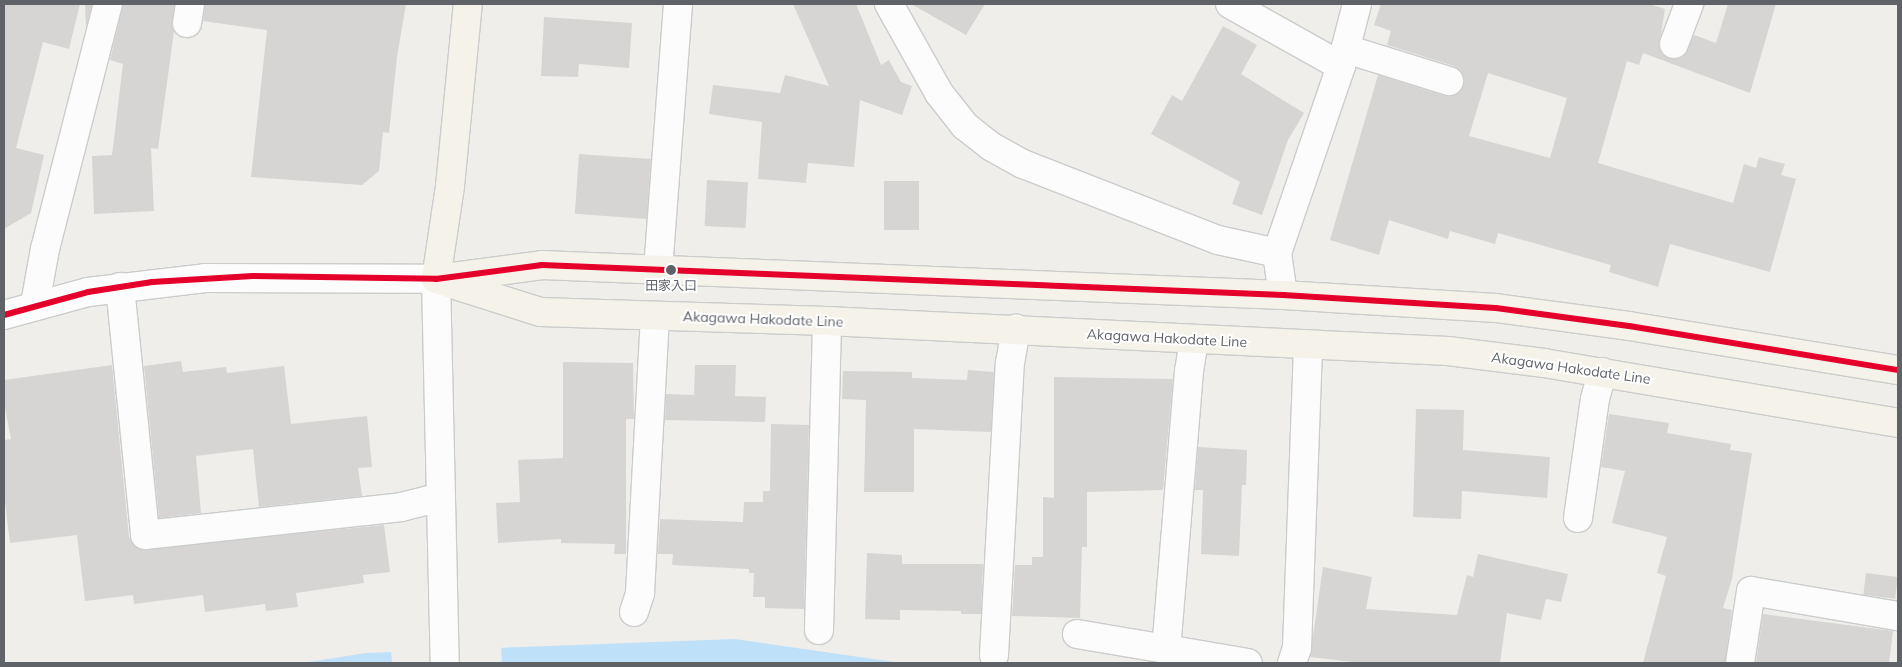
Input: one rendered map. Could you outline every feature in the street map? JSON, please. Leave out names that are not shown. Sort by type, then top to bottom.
[{"type":"main road","points":[[468,4],[450,186],[436,279],[542,265],[1283,295],[1496,308],[1629,326],[1898,370]]},
{"type":"main road","name":"Akagawa Hakodate Line","points":[[436,279],[540,312],[1016,329],[1308,347],[1448,351],[1602,372],[1898,423]]},
{"type":"street","points":[[35,304],[45,249],[108,4]]},
{"type":"street","points":[[658,270],[678,4]]},
{"type":"street","points":[[889,4],[939,93],[965,126],[992,147],[1023,164],[1218,240],[1277,253]]},
{"type":"street","points":[[1230,4],[1343,58],[1449,81]]},
{"type":"street","points":[[1283,295],[1277,253],[1343,58],[1357,4]]},
{"type":"street","points":[[1674,44],[1689,4]]},
{"type":"street","points":[[4,315],[35,304],[120,287],[205,278],[253,276],[436,279],[442,616],[445,663]]},
{"type":"street","points":[[120,287],[146,535],[400,507],[441,497]]},
{"type":"street","points":[[634,612],[640,593],[655,316]]},
{"type":"street","points":[[819,630],[828,321]]},
{"type":"street","points":[[994,655],[1010,362],[1016,329]]},
{"type":"street","points":[[1166,648],[1189,370],[1194,340]]},
{"type":"street","points":[[1292,663],[1297,648],[1308,347]]},
{"type":"street","points":[[1578,518],[1595,399],[1602,372]]},
{"type":"street","points":[[1740,663],[1751,591],[1898,616]]},
{"type":"street","points":[[1078,634],[1248,663]]},
{"type":"water","points":[[735,639],[901,663],[302,663],[366,653]]},
{"type":"pier","points":[[501,645],[502,663],[392,663],[391,650]]},
{"type":"building","points":[[4,4],[80,4],[69,49],[43,42],[16,148],[44,155],[31,213],[4,229]]},
{"type":"building","points":[[85,4],[92,4],[86,28]]},
{"type":"building","points":[[123,4],[174,4],[174,31],[158,149],[151,148],[154,211],[94,214],[92,156],[112,155],[123,64],[110,60]]},
{"type":"building","points":[[205,4],[406,4],[397,57],[389,133],[383,132],[379,171],[362,185],[251,177],[267,30],[203,21]]},
{"type":"building","points":[[793,4],[856,4],[881,65],[889,60],[901,82],[912,86],[902,115],[860,100],[854,167],[808,163],[806,183],[758,179],[762,122],[709,114],[713,85],[780,93],[785,75],[829,86]]},
{"type":"building","points":[[911,4],[985,4],[966,35]]},
{"type":"building","points":[[1381,4],[1649,4],[1665,9],[1659,47],[1662,54],[1676,59],[1684,56],[1694,35],[1716,43],[1728,4],[1776,4],[1750,93],[1643,53],[1639,65],[1627,61],[1598,163],[1733,203],[1744,164],[1756,168],[1759,157],[1785,164],[1781,175],[1796,179],[1770,272],[1670,244],[1658,287],[1609,272],[1611,265],[1498,233],[1495,244],[1450,231],[1448,239],[1389,220],[1379,255],[1330,240],[1378,75],[1445,96],[1459,93],[1464,85],[1461,71],[1454,66],[1387,45],[1391,31],[1374,25]],"holes":[[[1488,73],[1567,98],[1550,158],[1469,136]]]},
{"type":"building","points":[[544,17],[632,23],[629,68],[579,64],[578,77],[541,76]]},
{"type":"building","points":[[1223,26],[1257,45],[1241,74],[1304,113],[1288,140],[1262,215],[1232,204],[1240,182],[1151,134],[1172,95],[1182,101]]},
{"type":"building","points":[[579,154],[651,159],[647,219],[575,214]]},
{"type":"building","points":[[707,180],[748,182],[746,228],[705,226]]},
{"type":"building","points":[[884,181],[919,181],[919,230],[884,230]]},
{"type":"building","points":[[181,361],[183,372],[226,367],[227,373],[284,366],[291,424],[367,416],[372,467],[358,468],[362,496],[259,507],[253,449],[196,456],[201,513],[159,518],[144,366]]},
{"type":"building","points":[[563,362],[633,363],[634,419],[626,419],[626,554],[614,554],[615,544],[561,543],[561,539],[498,543],[496,503],[520,502],[518,460],[563,458]]},
{"type":"building","points":[[112,365],[129,537],[138,549],[384,525],[390,572],[363,575],[364,583],[296,593],[298,607],[266,611],[265,604],[205,612],[203,595],[134,604],[133,595],[85,601],[77,535],[10,543],[4,494],[4,440],[11,439],[4,403],[4,380]]},
{"type":"building","points":[[695,365],[736,365],[735,396],[766,397],[765,422],[665,420],[666,394],[694,395]]},
{"type":"building","points":[[968,370],[994,372],[991,432],[914,429],[914,492],[864,492],[866,400],[842,399],[843,371],[912,372],[912,378],[967,380]]},
{"type":"building","points":[[1054,377],[1173,379],[1163,490],[1087,492],[1087,547],[1082,547],[1080,618],[1012,616],[1015,565],[1032,565],[1032,557],[1043,557],[1043,497],[1054,498]]},
{"type":"building","points":[[1416,409],[1464,410],[1463,450],[1550,457],[1547,498],[1462,491],[1461,519],[1413,517]]},
{"type":"building","points":[[1609,414],[1669,423],[1667,433],[1731,444],[1730,450],[1752,453],[1732,579],[1723,608],[1732,610],[1725,663],[1643,663],[1666,576],[1657,573],[1667,537],[1612,523],[1625,471],[1601,467]]},
{"type":"building","points":[[771,424],[809,425],[804,609],[765,608],[765,597],[753,597],[754,573],[749,573],[749,569],[672,565],[673,554],[658,554],[660,519],[743,522],[744,502],[763,502],[763,491],[770,491]]},
{"type":"building","points":[[1198,447],[1247,450],[1246,485],[1242,485],[1239,556],[1201,554],[1203,490],[1195,490]]},
{"type":"building","points":[[867,553],[902,555],[902,564],[983,564],[981,614],[961,614],[961,611],[900,610],[900,620],[865,619]]},
{"type":"building","points":[[1478,554],[1568,574],[1561,602],[1546,599],[1541,620],[1507,613],[1500,663],[1361,663],[1310,657],[1323,567],[1372,577],[1366,609],[1457,615],[1467,575],[1473,577]]},
{"type":"building","points":[[1866,573],[1898,577],[1895,599],[1863,595]]},
{"type":"building","points":[[1763,614],[1893,631],[1889,663],[1756,663]]},
{"type":"transit line","points":[[4,315],[88,292],[152,282],[253,276],[436,279],[542,265],[1283,295],[1496,308],[1629,326],[1898,370]]},
{"type":"place","name":"田家入口","points":[[671,270]]}]
